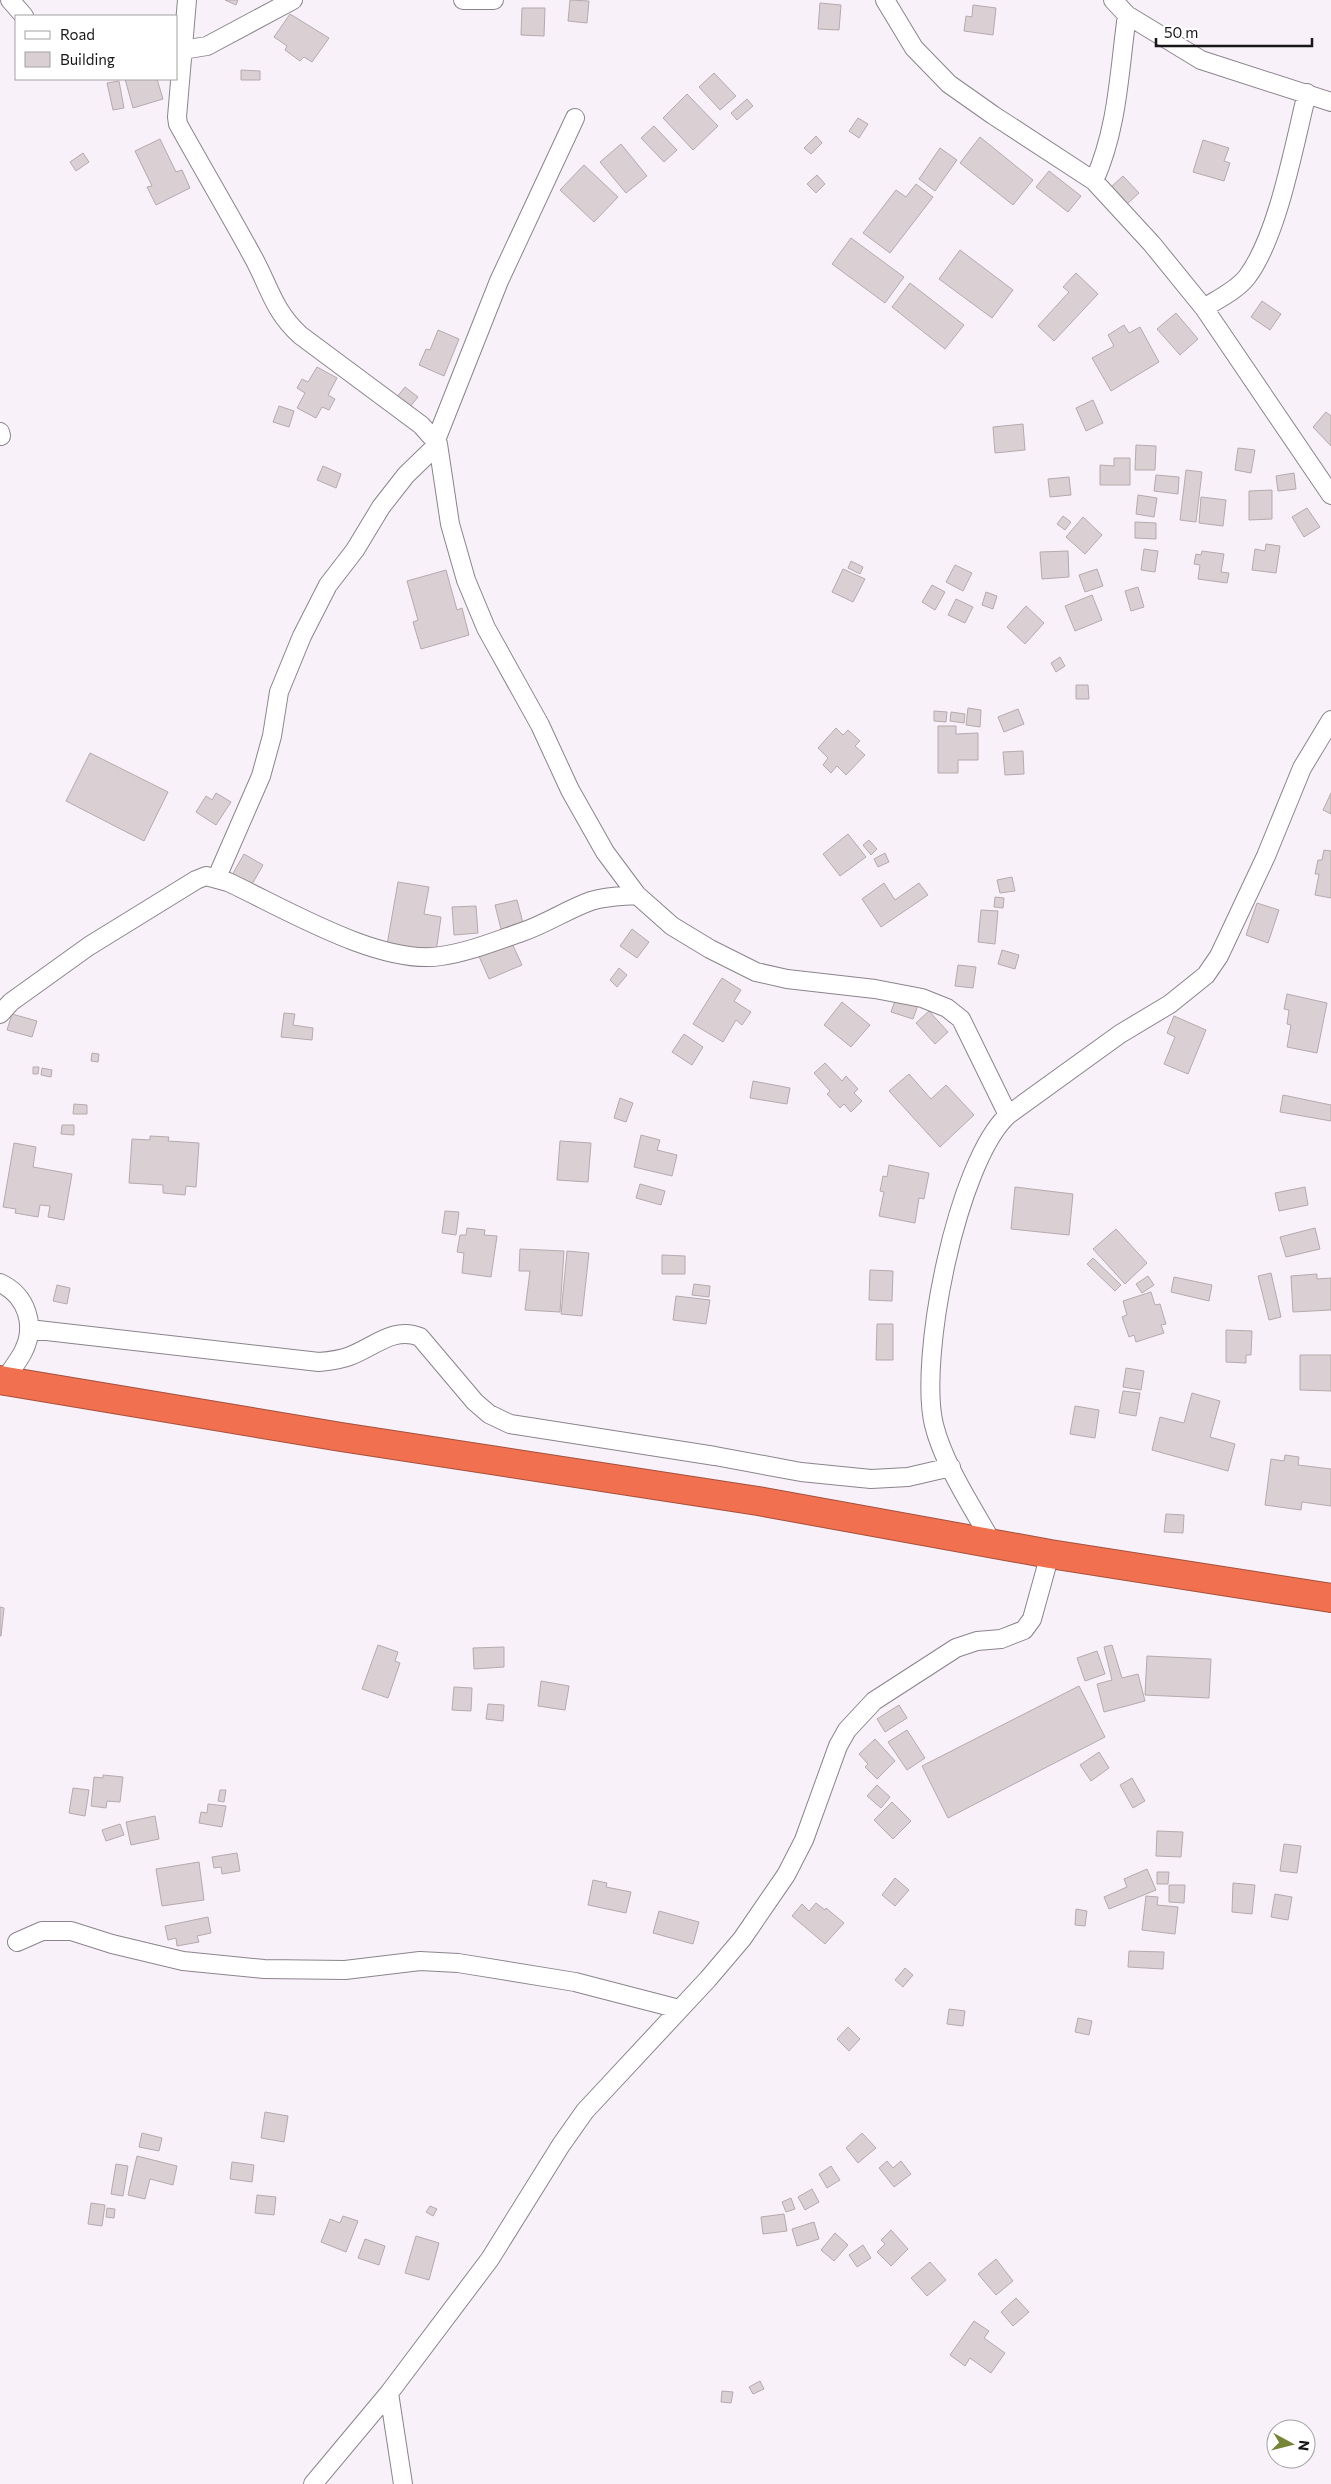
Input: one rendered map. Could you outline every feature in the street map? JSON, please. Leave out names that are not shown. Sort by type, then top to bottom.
[{"type":"highway","points":[[2,1381],[341,1437],[758,1501],[1050,1554],[1331,1598]]},
{"type":"street","points":[[10,0],[23,15]]},
{"type":"street","points":[[187,0],[180,51],[177,120],[255,260],[280,313],[300,335],[414,419],[437,442],[450,524],[466,580],[486,628],[540,725],[570,790],[600,845],[637,896],[672,926],[710,949],[756,972],[787,979],[875,989],[922,998],[947,1008],[961,1019],[1008,1115]]},
{"type":"street","points":[[180,51],[207,46],[293,0]]},
{"type":"street","points":[[463,0],[494,0]]},
{"type":"street","points":[[885,0],[914,48],[949,84],[1094,181],[1152,244],[1204,308],[1331,495]]},
{"type":"street","points":[[1113,0],[1127,16],[1201,60],[1331,102]]},
{"type":"street","points":[[1094,181],[1106,156],[1113,130],[1127,16]]},
{"type":"street","points":[[1204,308],[1246,279],[1262,254],[1278,206],[1307,93]]},
{"type":"street","points":[[217,877],[261,776],[272,736],[279,692],[294,652],[328,585],[355,550],[381,507],[406,475],[437,442],[499,281],[576,118]]},
{"type":"street","points":[[993,1544],[951,1467],[934,1426],[929,1389],[939,1298],[959,1211],[996,1126],[1008,1115],[1120,1034],[1170,1004],[1206,975],[1219,956],[1266,856],[1302,768],[1331,720]]},
{"type":"street","points":[[0,1014],[11,1002],[89,946],[196,880],[206,876],[217,877],[351,942],[388,952],[440,956],[524,931],[592,901],[610,897],[637,896]]},
{"type":"street","points":[[0,1283],[17,1293],[29,1315],[29,1329],[23,1352],[2,1381]]},
{"type":"street","points":[[29,1329],[319,1362],[336,1361],[351,1356],[396,1333],[410,1333],[420,1337],[475,1402],[489,1414],[510,1424],[715,1456],[801,1472],[871,1479],[908,1478],[951,1467]]},
{"type":"street","points":[[313,2484],[389,2393],[490,2259],[585,2110],[742,1938],[786,1875],[804,1840],[838,1746],[847,1730],[874,1701],[956,1648],[977,1641],[1002,1639],[1024,1630],[1032,1619],[1050,1554]]},
{"type":"street","points":[[17,1942],[42,1931],[71,1931],[112,1944],[183,1962],[264,1969],[345,1970],[420,1961],[458,1963],[575,1982],[679,2009]]},
{"type":"street","points":[[389,2393],[403,2484]]},
{"type":"building","points":[[225,0],[238,0],[236,5]]},
{"type":"building","points":[[570,0],[589,1],[587,23],[568,21]]},
{"type":"building","points":[[820,3],[841,5],[839,30],[818,29]]},
{"type":"building","points":[[973,5],[996,8],[993,35],[964,31],[966,16],[972,17]]},
{"type":"building","points":[[522,8],[545,8],[544,36],[521,35]]},
{"type":"building","points":[[290,14],[329,38],[312,62],[304,57],[300,61],[285,50],[287,46],[274,37]]},
{"type":"building","points":[[241,70],[260,71],[260,80],[241,80]]},
{"type":"building","points":[[714,73],[736,96],[720,110],[699,87]]},
{"type":"building","points":[[125,80],[157,80],[163,99],[133,108]]},
{"type":"building","points":[[119,81],[124,108],[113,110],[107,83]]},
{"type":"building","points":[[687,94],[718,126],[693,150],[663,118]]},
{"type":"building","points":[[747,99],[753,106],[737,120],[731,113]]},
{"type":"building","points":[[858,118],[868,124],[859,138],[849,131]]},
{"type":"building","points":[[654,126],[677,150],[664,162],[641,138]]},
{"type":"building","points":[[816,136],[822,143],[811,154],[804,148]]},
{"type":"building","points":[[980,137],[1033,180],[1013,205],[960,163]]},
{"type":"building","points":[[160,139],[176,172],[182,170],[190,188],[156,205],[147,187],[152,186],[135,151]]},
{"type":"building","points":[[1203,140],[1229,148],[1224,161],[1230,163],[1224,181],[1193,172]]},
{"type":"building","points":[[621,144],[647,176],[626,193],[600,162]]},
{"type":"building","points":[[940,148],[957,160],[935,191],[919,179]]},
{"type":"building","points":[[83,153],[89,162],[76,171],[70,162]]},
{"type":"building","points":[[584,165],[618,197],[594,222],[560,190]]},
{"type":"building","points":[[1049,171],[1081,196],[1068,212],[1036,187]]},
{"type":"building","points":[[817,175],[825,184],[816,193],[807,184]]},
{"type":"building","points":[[1123,176],[1139,193],[1127,204],[1111,187]]},
{"type":"building","points":[[916,184],[933,197],[890,253],[863,233],[896,190],[906,197]]},
{"type":"building","points":[[851,238],[904,277],[885,303],[832,264]]},
{"type":"building","points":[[960,250],[1013,290],[992,318],[939,279]]},
{"type":"building","points":[[1076,273],[1098,294],[1054,341],[1038,326],[1069,292],[1063,287]]},
{"type":"building","points":[[910,283],[964,325],[945,349],[892,307]]},
{"type":"building","points":[[1262,301],[1281,314],[1270,330],[1251,317]]},
{"type":"building","points":[[1176,313],[1198,339],[1180,355],[1157,329]]},
{"type":"building","points":[[1124,325],[1129,333],[1140,327],[1159,362],[1111,391],[1092,358],[1114,346],[1108,335]]},
{"type":"building","points":[[438,330],[459,339],[444,376],[419,365],[426,349],[430,350]]},
{"type":"building","points":[[317,367],[337,378],[328,395],[335,399],[329,410],[322,407],[316,418],[297,408],[305,393],[297,388],[302,379],[308,382]]},
{"type":"building","points":[[405,387],[418,397],[409,408],[396,398]]},
{"type":"building","points":[[1093,400],[1103,423],[1086,431],[1076,408]]},
{"type":"building","points":[[279,406],[294,411],[289,427],[273,422]]},
{"type":"building","points":[[1326,412],[1331,416],[1331,446],[1313,427]]},
{"type":"building","points":[[1023,424],[1025,450],[995,453],[993,427]]},
{"type":"building","points":[[1136,445],[1156,446],[1155,470],[1135,470]]},
{"type":"building","points":[[1238,448],[1255,450],[1251,473],[1235,470]]},
{"type":"building","points":[[1114,458],[1130,458],[1130,485],[1100,485],[1100,465],[1114,466]]},
{"type":"building","points":[[323,466],[341,474],[336,488],[317,480]]},
{"type":"building","points":[[1186,470],[1202,472],[1196,522],[1180,520]]},
{"type":"building","points":[[1294,473],[1296,489],[1278,491],[1276,476]]},
{"type":"building","points":[[1156,475],[1179,477],[1178,494],[1154,491]]},
{"type":"building","points":[[1069,477],[1071,495],[1050,497],[1048,479]]},
{"type":"building","points":[[1272,490],[1272,519],[1249,520],[1249,491]]},
{"type":"building","points":[[1138,495],[1157,498],[1154,517],[1136,514]]},
{"type":"building","points":[[1201,497],[1226,500],[1223,526],[1199,523]]},
{"type":"building","points":[[1307,508],[1320,527],[1304,537],[1292,517]]},
{"type":"building","points":[[1063,516],[1071,522],[1065,530],[1057,524]]},
{"type":"building","points":[[1083,517],[1102,535],[1085,554],[1066,537]]},
{"type":"building","points":[[1135,522],[1156,523],[1156,539],[1135,538]]},
{"type":"building","points":[[1266,544],[1280,546],[1276,573],[1252,570],[1255,549],[1265,551]]},
{"type":"building","points":[[1144,549],[1158,551],[1155,572],[1141,570]]},
{"type":"building","points":[[1068,551],[1069,577],[1042,579],[1040,552]]},
{"type":"building","points":[[1202,551],[1224,554],[1221,572],[1229,573],[1227,583],[1198,579],[1200,565],[1194,564],[1196,554],[1201,555]]},
{"type":"building","points":[[851,561],[863,567],[860,574],[848,568]]},
{"type":"building","points":[[955,565],[972,573],[963,591],[946,582]]},
{"type":"building","points":[[843,569],[865,579],[853,602],[832,592]]},
{"type":"building","points":[[1097,569],[1103,586],[1085,592],[1079,575]]},
{"type":"building","points":[[446,570],[457,610],[462,608],[469,635],[421,649],[413,622],[418,620],[407,581]]},
{"type":"building","points":[[932,585],[945,592],[935,610],[922,602]]},
{"type":"building","points":[[1138,587],[1144,607],[1131,611],[1125,591]]},
{"type":"building","points":[[986,592],[997,596],[993,609],[982,605]]},
{"type":"building","points":[[1092,595],[1102,620],[1075,631],[1065,606]]},
{"type":"building","points":[[956,599],[973,607],[965,623],[948,615]]},
{"type":"building","points":[[1026,606],[1044,623],[1025,644],[1007,627]]},
{"type":"building","points":[[1060,657],[1065,666],[1056,672],[1051,663]]},
{"type":"building","points":[[1076,685],[1088,685],[1089,699],[1076,699]]},
{"type":"building","points":[[968,708],[981,710],[980,727],[966,725]]},
{"type":"building","points":[[1018,709],[1024,724],[1004,732],[998,717]]},
{"type":"building","points":[[934,711],[947,712],[946,722],[934,721]]},
{"type":"building","points":[[951,712],[965,714],[964,723],[950,721]]},
{"type":"building","points":[[938,726],[956,726],[956,734],[978,733],[978,760],[958,760],[958,773],[938,773]]},
{"type":"building","points":[[836,728],[843,735],[848,730],[860,741],[855,746],[865,755],[846,775],[837,766],[831,773],[823,765],[828,758],[818,748]]},
{"type":"building","points":[[1023,751],[1024,774],[1005,775],[1003,752]]},
{"type":"building","points":[[90,753],[168,792],[144,841],[66,801]]},
{"type":"building","points":[[216,793],[231,802],[216,825],[196,812],[206,796],[212,800]]},
{"type":"building","points":[[1331,793],[1331,814],[1323,810]]},
{"type":"building","points":[[848,834],[866,857],[840,876],[823,854]]},
{"type":"building","points":[[869,840],[877,849],[871,855],[863,845]]},
{"type":"building","points":[[1324,850],[1331,851],[1331,898],[1315,895],[1319,874],[1315,874],[1318,860],[1322,860]]},
{"type":"building","points":[[885,853],[889,862],[878,867],[874,859]]},
{"type":"building","points":[[244,854],[263,865],[251,886],[232,875]]},
{"type":"building","points":[[1012,877],[1015,891],[1000,893],[997,880]]},
{"type":"building","points":[[398,882],[429,887],[424,914],[441,917],[436,952],[387,945]]},
{"type":"building","points":[[884,883],[895,900],[919,883],[928,895],[881,927],[862,899]]},
{"type":"building","points":[[995,897],[1004,898],[1003,908],[994,907]]},
{"type":"building","points":[[517,900],[523,923],[501,929],[495,905]]},
{"type":"building","points":[[1257,903],[1279,910],[1268,943],[1246,935]]},
{"type":"building","points":[[476,906],[478,933],[454,935],[452,907]]},
{"type":"building","points":[[981,910],[998,911],[995,944],[978,942]]},
{"type":"building","points":[[632,929],[649,942],[637,958],[620,946]]},
{"type":"building","points":[[510,939],[522,965],[489,979],[478,954]]},
{"type":"building","points":[[1002,950],[1019,955],[1015,969],[998,964]]},
{"type":"building","points":[[958,965],[976,967],[973,988],[955,986]]},
{"type":"building","points":[[619,968],[627,975],[617,987],[610,980]]},
{"type":"building","points":[[722,978],[741,990],[734,1001],[751,1012],[742,1025],[736,1020],[723,1042],[693,1024]]},
{"type":"building","points":[[1287,994],[1327,1003],[1317,1053],[1287,1047],[1291,1025],[1287,1024],[1289,1010],[1284,1009]]},
{"type":"building","points":[[896,998],[918,1005],[913,1019],[891,1012]]},
{"type":"building","points":[[842,1002],[870,1025],[851,1047],[824,1025]]},
{"type":"building","points":[[929,1011],[948,1032],[935,1044],[916,1023]]},
{"type":"building","points":[[284,1013],[295,1014],[293,1025],[313,1028],[312,1040],[281,1037]]},
{"type":"building","points":[[12,1014],[37,1021],[32,1037],[7,1030]]},
{"type":"building","points":[[1174,1016],[1206,1030],[1188,1074],[1164,1064],[1175,1037],[1167,1033]]},
{"type":"building","points":[[684,1034],[703,1047],[692,1065],[672,1052]]},
{"type":"building","points":[[92,1053],[99,1054],[98,1062],[91,1061]]},
{"type":"building","points":[[825,1063],[842,1081],[846,1076],[858,1089],[854,1093],[862,1101],[851,1112],[844,1104],[840,1108],[827,1094],[830,1091],[814,1073]]},
{"type":"building","points":[[33,1067],[39,1067],[38,1074],[33,1074]]},
{"type":"building","points":[[42,1068],[52,1070],[51,1077],[41,1075]]},
{"type":"building","points":[[909,1074],[931,1099],[946,1085],[974,1115],[940,1147],[889,1091]]},
{"type":"building","points":[[753,1081],[790,1088],[787,1104],[750,1098]]},
{"type":"building","points":[[1283,1095],[1331,1105],[1331,1121],[1280,1112]]},
{"type":"building","points":[[620,1098],[633,1103],[626,1122],[614,1118]]},
{"type":"building","points":[[74,1104],[87,1105],[87,1114],[73,1114]]},
{"type":"building","points":[[62,1125],[74,1125],[74,1135],[61,1134]]},
{"type":"building","points":[[641,1135],[660,1140],[657,1150],[677,1155],[672,1176],[634,1167]]},
{"type":"building","points":[[150,1136],[169,1137],[168,1141],[199,1143],[196,1187],[186,1186],[185,1195],[163,1193],[163,1185],[129,1183],[132,1139],[150,1140]]},
{"type":"building","points":[[560,1141],[591,1143],[588,1182],[557,1180]]},
{"type":"building","points":[[14,1143],[36,1147],[33,1167],[72,1174],[64,1220],[48,1217],[50,1206],[40,1205],[38,1217],[15,1213],[16,1209],[3,1207]]},
{"type":"building","points":[[889,1165],[929,1173],[924,1199],[919,1198],[915,1223],[879,1216],[884,1192],[880,1191],[883,1176],[887,1177]]},
{"type":"building","points":[[640,1184],[665,1191],[661,1205],[636,1198]]},
{"type":"building","points":[[1015,1187],[1073,1194],[1069,1235],[1011,1229]]},
{"type":"building","points":[[1305,1187],[1308,1205],[1279,1211],[1275,1193]]},
{"type":"building","points":[[445,1211],[459,1212],[456,1235],[442,1233]]},
{"type":"building","points":[[467,1228],[485,1230],[484,1235],[497,1236],[491,1277],[462,1273],[464,1253],[457,1252],[460,1235],[466,1235]]},
{"type":"building","points":[[1315,1228],[1320,1249],[1286,1257],[1280,1237]]},
{"type":"building","points":[[1116,1229],[1147,1263],[1125,1284],[1093,1249]]},
{"type":"building","points":[[520,1249],[564,1251],[560,1312],[525,1310],[530,1271],[519,1271]]},
{"type":"building","points":[[567,1251],[589,1253],[582,1316],[561,1314]]},
{"type":"building","points":[[662,1255],[685,1256],[685,1274],[662,1274]]},
{"type":"building","points":[[1093,1258],[1121,1285],[1115,1291],[1087,1264]]},
{"type":"building","points":[[870,1270],[893,1271],[892,1301],[869,1300]]},
{"type":"building","points":[[1271,1273],[1281,1317],[1269,1320],[1258,1276]]},
{"type":"building","points":[[1317,1274],[1317,1279],[1331,1278],[1331,1310],[1293,1312],[1291,1276]]},
{"type":"building","points":[[1148,1276],[1154,1285],[1142,1293],[1136,1284]]},
{"type":"building","points":[[1174,1277],[1212,1285],[1209,1301],[1171,1292]]},
{"type":"building","points":[[694,1284],[710,1286],[709,1297],[692,1295]]},
{"type":"building","points":[[57,1285],[70,1288],[67,1304],[53,1301]]},
{"type":"building","points":[[1151,1292],[1155,1305],[1160,1304],[1166,1324],[1161,1325],[1164,1333],[1136,1342],[1134,1335],[1129,1337],[1122,1317],[1127,1315],[1123,1301]]},
{"type":"building","points":[[676,1296],[710,1300],[706,1324],[673,1320]]},
{"type":"building","points":[[877,1324],[893,1324],[893,1360],[876,1360]]},
{"type":"building","points":[[1226,1330],[1252,1331],[1251,1355],[1246,1355],[1246,1363],[1226,1362]]},
{"type":"building","points":[[1300,1355],[1331,1355],[1331,1391],[1300,1390]]},
{"type":"building","points":[[1126,1368],[1144,1371],[1141,1390],[1123,1387]]},
{"type":"building","points":[[1123,1391],[1140,1393],[1136,1416],[1119,1413]]},
{"type":"building","points":[[1192,1393],[1220,1401],[1210,1437],[1235,1444],[1228,1471],[1152,1450],[1160,1417],[1184,1423]]},
{"type":"building","points":[[1075,1406],[1099,1410],[1095,1438],[1070,1434]]},
{"type":"building","points":[[1285,1455],[1299,1457],[1298,1465],[1331,1469],[1331,1506],[1302,1502],[1301,1510],[1265,1505],[1271,1459],[1284,1461]]},
{"type":"building","points":[[1166,1514],[1184,1515],[1183,1533],[1164,1532]]},
{"type":"building","points":[[0,1607],[4,1608],[1,1636],[0,1636]]},
{"type":"building","points":[[378,1645],[398,1652],[395,1661],[400,1663],[388,1698],[362,1689]]},
{"type":"building","points":[[1112,1645],[1122,1678],[1138,1674],[1145,1701],[1104,1712],[1097,1684],[1112,1680],[1104,1647]]},
{"type":"building","points":[[504,1647],[504,1667],[474,1669],[473,1648]]},
{"type":"building","points":[[1097,1651],[1105,1674],[1085,1681],[1077,1658]]},
{"type":"building","points":[[1147,1656],[1211,1659],[1209,1698],[1145,1695]]},
{"type":"building","points":[[541,1681],[569,1686],[565,1710],[538,1706]]},
{"type":"building","points":[[1079,1686],[1105,1737],[948,1818],[922,1766]]},
{"type":"building","points":[[454,1687],[472,1688],[471,1711],[452,1710]]},
{"type":"building","points":[[488,1704],[504,1705],[503,1721],[486,1719]]},
{"type":"building","points":[[899,1705],[907,1718],[885,1732],[877,1719]]},
{"type":"building","points":[[907,1730],[925,1758],[907,1770],[888,1742]]},
{"type":"building","points":[[875,1739],[895,1761],[877,1779],[865,1767],[868,1764],[859,1754]]},
{"type":"building","points":[[1099,1752],[1109,1768],[1091,1781],[1080,1765]]},
{"type":"building","points":[[103,1775],[123,1777],[120,1802],[107,1801],[106,1808],[91,1806],[94,1777],[103,1778]]},
{"type":"building","points":[[1132,1778],[1145,1801],[1133,1808],[1120,1785]]},
{"type":"building","points":[[877,1785],[890,1797],[881,1808],[867,1796]]},
{"type":"building","points":[[73,1788],[89,1790],[85,1816],[69,1813]]},
{"type":"building","points":[[220,1790],[226,1790],[224,1802],[218,1801]]},
{"type":"building","points":[[892,1802],[911,1821],[893,1839],[874,1820]]},
{"type":"building","points":[[208,1804],[226,1806],[222,1827],[199,1823],[201,1812],[207,1813]]},
{"type":"building","points":[[155,1816],[159,1839],[131,1845],[126,1822]]},
{"type":"building","points":[[120,1824],[124,1835],[106,1841],[102,1830]]},
{"type":"building","points":[[1157,1831],[1183,1832],[1181,1857],[1156,1856]]},
{"type":"building","points":[[1284,1844],[1301,1846],[1297,1873],[1280,1871]]},
{"type":"building","points":[[237,1853],[240,1871],[222,1874],[221,1867],[214,1868],[212,1857]]},
{"type":"building","points":[[199,1862],[204,1900],[162,1906],[156,1869]]},
{"type":"building","points":[[1147,1869],[1156,1890],[1109,1909],[1104,1897],[1127,1887],[1124,1879]]},
{"type":"building","points":[[1157,1872],[1169,1872],[1168,1884],[1157,1884]]},
{"type":"building","points":[[895,1878],[909,1890],[895,1906],[882,1895]]},
{"type":"building","points":[[593,1880],[607,1883],[606,1887],[631,1892],[626,1913],[588,1905]]},
{"type":"building","points":[[1233,1883],[1255,1885],[1252,1914],[1232,1912]]},
{"type":"building","points":[[1169,1885],[1185,1885],[1184,1903],[1169,1902]]},
{"type":"building","points":[[1275,1894],[1292,1897],[1288,1920],[1271,1917]]},
{"type":"building","points":[[1146,1896],[1158,1897],[1157,1905],[1178,1907],[1175,1934],[1142,1930]]},
{"type":"building","points":[[816,1903],[825,1910],[826,1908],[844,1923],[825,1944],[792,1916],[802,1904],[809,1911]]},
{"type":"building","points":[[1076,1909],[1087,1911],[1085,1926],[1075,1925]]},
{"type":"building","points":[[659,1911],[699,1922],[693,1944],[653,1933]]},
{"type":"building","points":[[208,1917],[211,1933],[197,1936],[199,1942],[177,1946],[176,1938],[168,1940],[165,1926]]},
{"type":"building","points":[[1129,1951],[1164,1952],[1163,1969],[1128,1967]]},
{"type":"building","points":[[905,1968],[913,1975],[903,1987],[895,1980]]},
{"type":"building","points":[[949,2009],[965,2011],[963,2026],[947,2024]]},
{"type":"building","points":[[1078,2018],[1092,2021],[1089,2035],[1075,2032]]},
{"type":"building","points":[[848,2027],[860,2039],[849,2051],[837,2039]]},
{"type":"building","points":[[265,2112],[288,2116],[284,2142],[261,2138]]},
{"type":"building","points":[[142,2133],[162,2138],[159,2151],[139,2147]]},
{"type":"building","points":[[862,2133],[876,2148],[858,2163],[846,2148]]},
{"type":"building","points":[[137,2156],[177,2166],[173,2185],[150,2179],[145,2199],[128,2195]]},
{"type":"building","points":[[887,2161],[893,2168],[901,2161],[911,2174],[894,2187],[879,2168]]},
{"type":"building","points":[[232,2162],[254,2165],[252,2182],[230,2179]]},
{"type":"building","points":[[116,2164],[128,2166],[123,2196],[111,2194]]},
{"type":"building","points":[[831,2166],[840,2180],[827,2188],[819,2174]]},
{"type":"building","points":[[812,2189],[819,2202],[805,2210],[798,2197]]},
{"type":"building","points":[[257,2195],[276,2197],[274,2215],[255,2213]]},
{"type":"building","points":[[791,2198],[795,2209],[786,2212],[782,2202]]},
{"type":"building","points":[[91,2203],[105,2205],[102,2226],[88,2224]]},
{"type":"building","points":[[430,2206],[437,2209],[433,2216],[426,2212]]},
{"type":"building","points":[[107,2208],[115,2209],[114,2218],[106,2217]]},
{"type":"building","points":[[784,2214],[787,2231],[763,2234],[761,2217]]},
{"type":"building","points":[[343,2216],[358,2221],[346,2252],[321,2242],[330,2219],[340,2223]]},
{"type":"building","points":[[814,2222],[819,2239],[797,2246],[792,2229]]},
{"type":"building","points":[[891,2230],[908,2249],[891,2266],[877,2252],[885,2244],[881,2240]]},
{"type":"building","points":[[835,2233],[848,2245],[834,2261],[821,2250]]},
{"type":"building","points":[[416,2236],[439,2243],[429,2280],[405,2273]]},
{"type":"building","points":[[365,2239],[385,2246],[379,2265],[358,2258]]},
{"type":"building","points":[[863,2245],[871,2258],[857,2267],[849,2255]]},
{"type":"building","points":[[996,2259],[1013,2281],[996,2295],[978,2274]]},
{"type":"building","points":[[930,2262],[946,2280],[927,2296],[911,2278]]},
{"type":"building","points":[[1016,2298],[1029,2312],[1013,2326],[1001,2312]]},
{"type":"building","points":[[974,2321],[989,2331],[984,2338],[1005,2353],[991,2373],[970,2358],[965,2366],[950,2355]]},
{"type":"building","points":[[760,2381],[764,2389],[753,2394],[749,2387]]},
{"type":"building","points":[[722,2391],[733,2392],[731,2403],[721,2402]]}]
